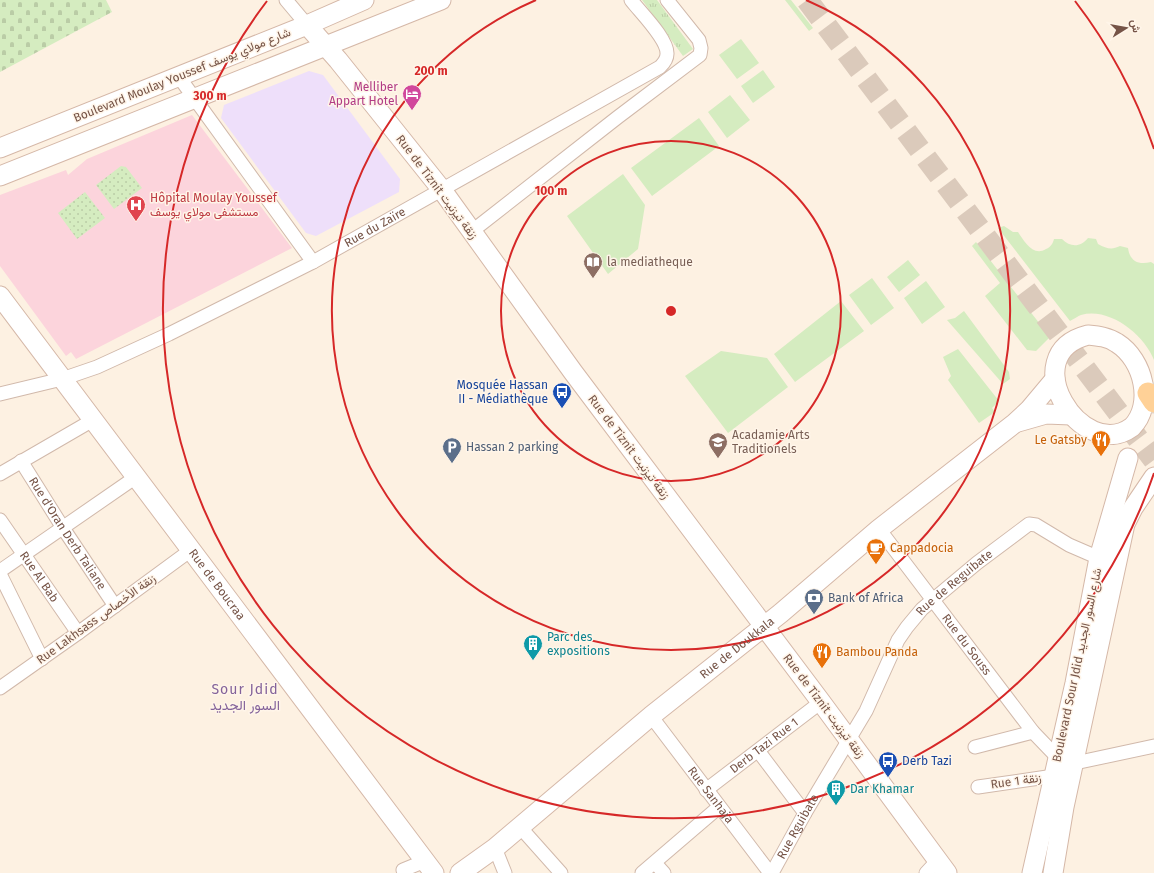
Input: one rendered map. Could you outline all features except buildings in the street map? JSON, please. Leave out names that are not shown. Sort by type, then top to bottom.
[{"type":"street","points":[[286,0],[307,25]]},
{"type":"street","name":"Boulevard Moulay Youssef شارع مولاي يوسف","points":[[0,148],[307,25],[364,0]]},
{"type":"street","points":[[0,176],[326,47],[415,5],[441,0]]},
{"type":"street","name":"Rue du Zaïre","points":[[0,394],[62,379],[97,367],[169,334],[313,262],[660,67],[666,59],[667,49],[663,40],[631,0]]},
{"type":"street","points":[[471,232],[618,116],[700,55],[701,48],[698,40],[667,0]]},
{"type":"street","name":"Rue de Tiznit زنقة تيزنيت","points":[[307,25],[442,190],[471,232],[764,627],[822,702],[937,868]]},
{"type":"street","points":[[179,77],[194,100],[313,262]]},
{"type":"street","points":[[70,120],[79,145]]},
{"type":"street","name":"Rue de Boucraa","points":[[0,296],[429,867]]},
{"type":"street","points":[[1088,335],[1104,336],[1118,343],[1138,366],[1146,381],[1151,398],[1136,425],[1114,436],[1094,431],[1071,415],[1059,394],[1055,379],[1057,360],[1064,347],[1076,338],[1088,335]]},
{"type":"street","name":"Rue de Doukkala","points":[[460,873],[495,848],[651,716],[764,627],[879,529],[1015,423],[1029,410],[1055,379]]},
{"type":"street","name":"Rue de Doukkala","points":[[1015,423],[1046,414],[1071,415]]},
{"type":"street","points":[[0,474],[93,420]]},
{"type":"street","points":[[1114,436],[1128,458],[1153,482]]},
{"type":"street","name":"Boulevard Sour Jdid شارع السور الجديد","points":[[1032,873],[1062,766],[1078,668],[1107,561],[1128,458]]},
{"type":"street","name":"Rue d'Oran Derb Taliane","points":[[22,461],[63,528],[115,606]]},
{"type":"street","points":[[42,659],[0,572],[136,477]]},
{"type":"street","name":"Boulevard Sour Jdid شارع السور الجديد","points":[[1107,561],[1129,515],[1153,482]]},
{"type":"street","name":"Rue Al Bab","points":[[0,520],[78,633]]},
{"type":"street","name":"Rue de Reguibate","points":[[849,740],[866,711],[898,640],[915,617],[977,563],[1029,524],[1036,524],[1069,545],[1107,561]]},
{"type":"street","name":"Rue du Souss","points":[[879,529],[932,601],[1033,732],[1062,766]]},
{"type":"street","name":"Rue Lakhsass زنقة الأخصاص","points":[[0,688],[78,633],[190,550]]},
{"type":"street","name":"Derb Tazi Rue 1","points":[[706,790],[759,752],[822,702]]},
{"type":"street","name":"Rue Sanhaja","points":[[651,716],[706,790],[771,873]]},
{"type":"street","points":[[975,747],[1033,732]]},
{"type":"street","name":"Rue Rguibate","points":[[771,873],[849,740]]},
{"type":"street","name":"Rue 1 زنقة","points":[[978,787],[1062,766],[1154,746]]},
{"type":"street","points":[[759,752],[805,813]]},
{"type":"street","name":"Boulevard Sour Jdid شارع السور الجديد","points":[[1053,873],[1064,807],[1062,766]]},
{"type":"street","points":[[642,873],[659,868],[719,807]]},
{"type":"street","points":[[520,827],[561,873]]},
{"type":"street","points":[[495,848],[506,873]]},
{"type":"street","points":[[404,873],[403,870],[429,867]]},
{"type":"shaded area","points":[[309,71],[323,75],[400,179],[399,192],[316,236],[306,233],[221,118],[224,105]]},
{"type":"shaded area","name":"Hôpital Moulay Youssef مستشفى مولاي يوسف","points":[[192,115],[292,248],[76,359],[71,352],[66,356],[0,266],[0,195],[66,170],[68,175],[87,159]]},
{"type":"green space","points":[[0,0],[106,0],[112,12],[0,72]]},
{"type":"green space","points":[[642,0],[657,0],[693,49],[683,56]]},
{"type":"green space","points":[[785,0],[791,0],[813,28],[809,31]]},
{"type":"green space","points":[[741,39],[759,63],[737,79],[719,55]]},
{"type":"green space","points":[[763,70],[775,87],[753,103],[741,86]]},
{"type":"green space","points":[[730,95],[750,120],[727,138],[708,112]]},
{"type":"green space","points":[[699,118],[719,146],[652,196],[631,168]]},
{"type":"green space","points":[[121,166],[126,167],[142,188],[114,209],[96,185]]},
{"type":"green space","points":[[623,174],[645,205],[638,249],[608,274],[567,216]]},
{"type":"green space","points":[[85,192],[105,218],[77,239],[58,213]]},
{"type":"green space","points":[[1004,226],[1013,232],[1018,232],[1023,240],[1033,250],[1041,251],[1049,247],[1054,239],[1062,239],[1068,244],[1078,245],[1082,244],[1088,238],[1096,239],[1098,244],[1107,248],[1120,246],[1128,248],[1131,257],[1139,263],[1151,262],[1154,264],[1154,360],[1142,341],[1125,325],[1114,319],[1103,315],[1092,314],[1081,315],[1070,321],[998,228]]},
{"type":"green space","points":[[976,242],[1050,337],[1036,351],[1027,350],[985,296],[1000,283],[972,246]]},
{"type":"green space","points":[[908,260],[920,275],[899,292],[887,277]]},
{"type":"green space","points":[[872,278],[894,308],[871,325],[849,295]]},
{"type":"green space","points":[[926,281],[945,307],[922,324],[904,298]]},
{"type":"green space","points":[[841,301],[864,331],[795,382],[774,354]]},
{"type":"green space","points":[[964,311],[1009,372],[1010,379],[1003,384],[947,320],[955,318]]},
{"type":"green space","points":[[958,349],[999,401],[992,408],[995,412],[979,423],[948,380],[951,376],[943,357]]},
{"type":"green space","points":[[721,351],[767,358],[788,387],[728,433],[685,376]]},
{"type":"tunnel","points":[[807,0],[1154,460]]},
{"type":"place","name":"Melliber Appart Hotel","points":[[412,111]]},
{"type":"place","name":"Hôpital Moulay Youssef مستشفى مولاي يوسف","points":[[136,222]]},
{"type":"place","name":"la mediatheque","points":[[593,279]]},
{"type":"place","name":"Mosquée Hassan II - Médiathèque","points":[[562,409]]},
{"type":"place","name":"Le Gatsby","points":[[1101,457]]},
{"type":"place","name":"Acadamie Arts Traditionels","points":[[718,459]]},
{"type":"place","name":"Hassan 2 parking","points":[[452,464]]},
{"type":"place","name":"Cappadocia","points":[[876,565]]},
{"type":"place","name":"Bank of Africa","points":[[814,615]]},
{"type":"place","name":"Parc des expositions","points":[[533,661]]},
{"type":"place","name":"Bambou Panda","points":[[822,669]]},
{"type":"place","name":"Derb Tazi","points":[[888,778]]},
{"type":"place","name":"Dar Khamar","points":[[836,806]]},
{"type":"district","name":"Sour Jdid السور الجديد","points":[[245,698]]}]
